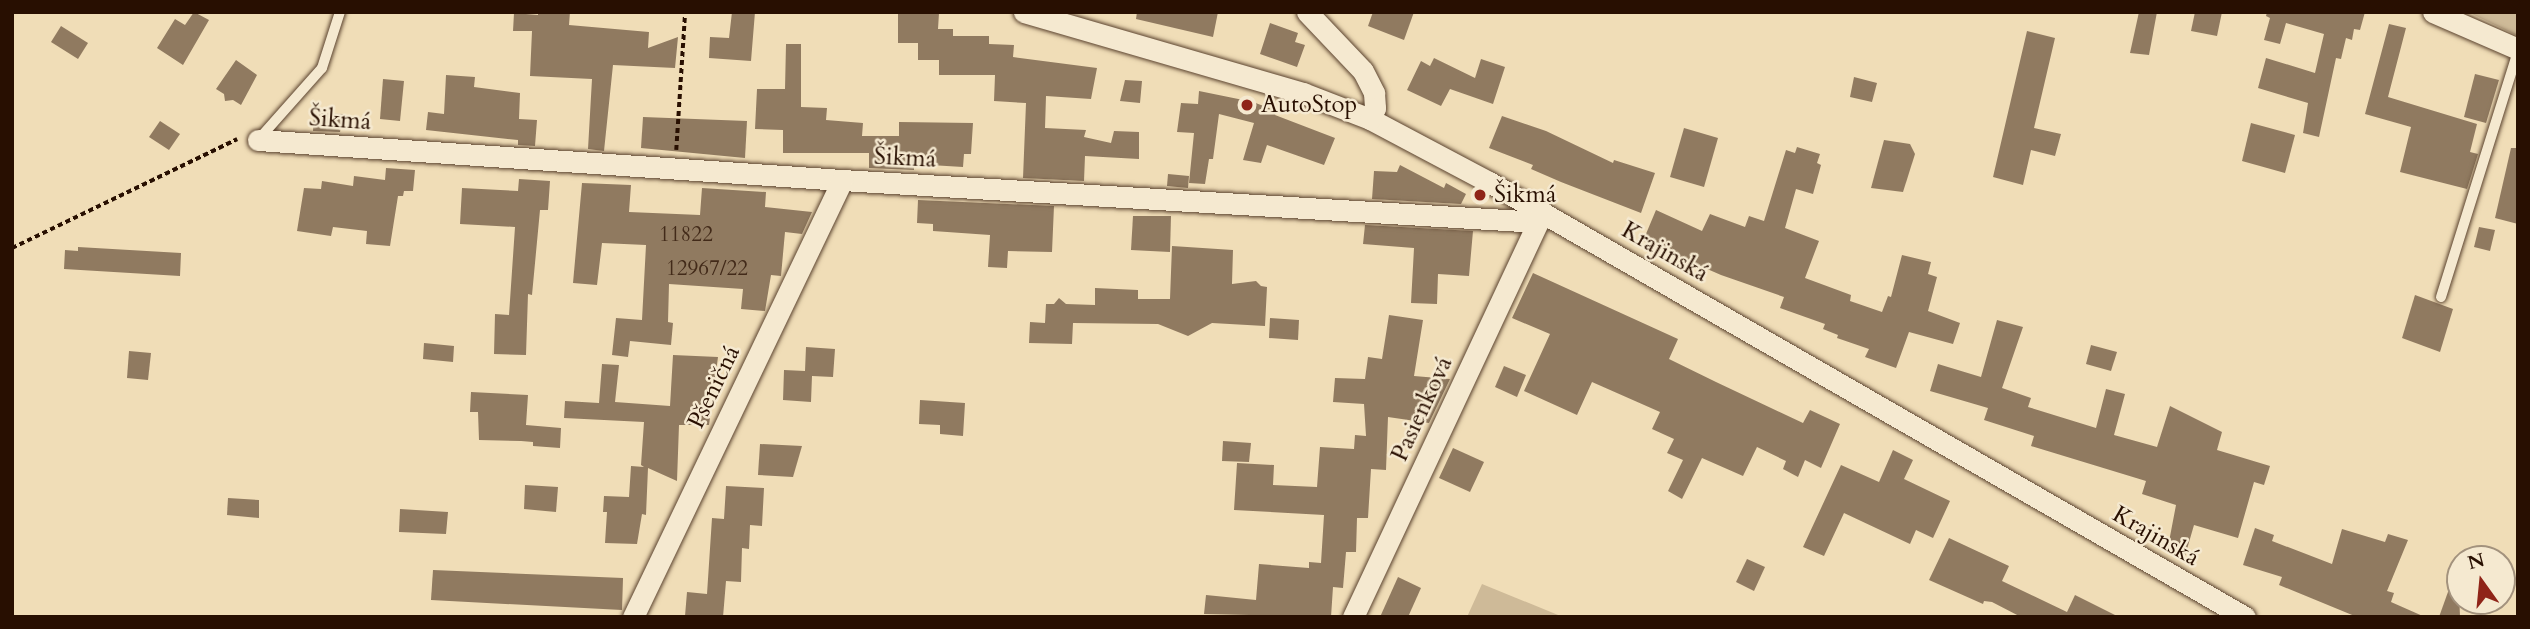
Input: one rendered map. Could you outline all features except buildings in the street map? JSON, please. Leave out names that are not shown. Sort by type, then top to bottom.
[{"type":"street","name":"Krajinská","points":[[1024,12],[1303,93],[1370,119],[2245,617]]},
{"type":"street","points":[[1307,12],[1363,71],[1374,93],[1375,108],[1370,119]]},
{"type":"street","points":[[2433,12],[2518,50]]},
{"type":"street","name":"Šikmá","points":[[258,140],[842,180],[1540,217]]},
{"type":"street","name":"Pšeničná","points":[[633,617],[842,180]]},
{"type":"street","name":"Pasienková","points":[[1353,617],[1540,217]]},
{"type":"lane","points":[[258,140],[322,68],[340,12]]},
{"type":"lane","points":[[2441,297],[2518,50]]},
{"type":"path","points":[[676,153],[685,12]]},
{"type":"path","points":[[12,248],[232,139],[258,140]]},
{"type":"shaded area","points":[[2468,12],[2518,12],[2518,36]]},
{"type":"shaded area","points":[[1482,584],[1563,617],[1467,617]]},
{"type":"place","name":"AutoStop","points":[[1247,105]]},
{"type":"place","name":"Šikmá","points":[[1480,195]]}]
